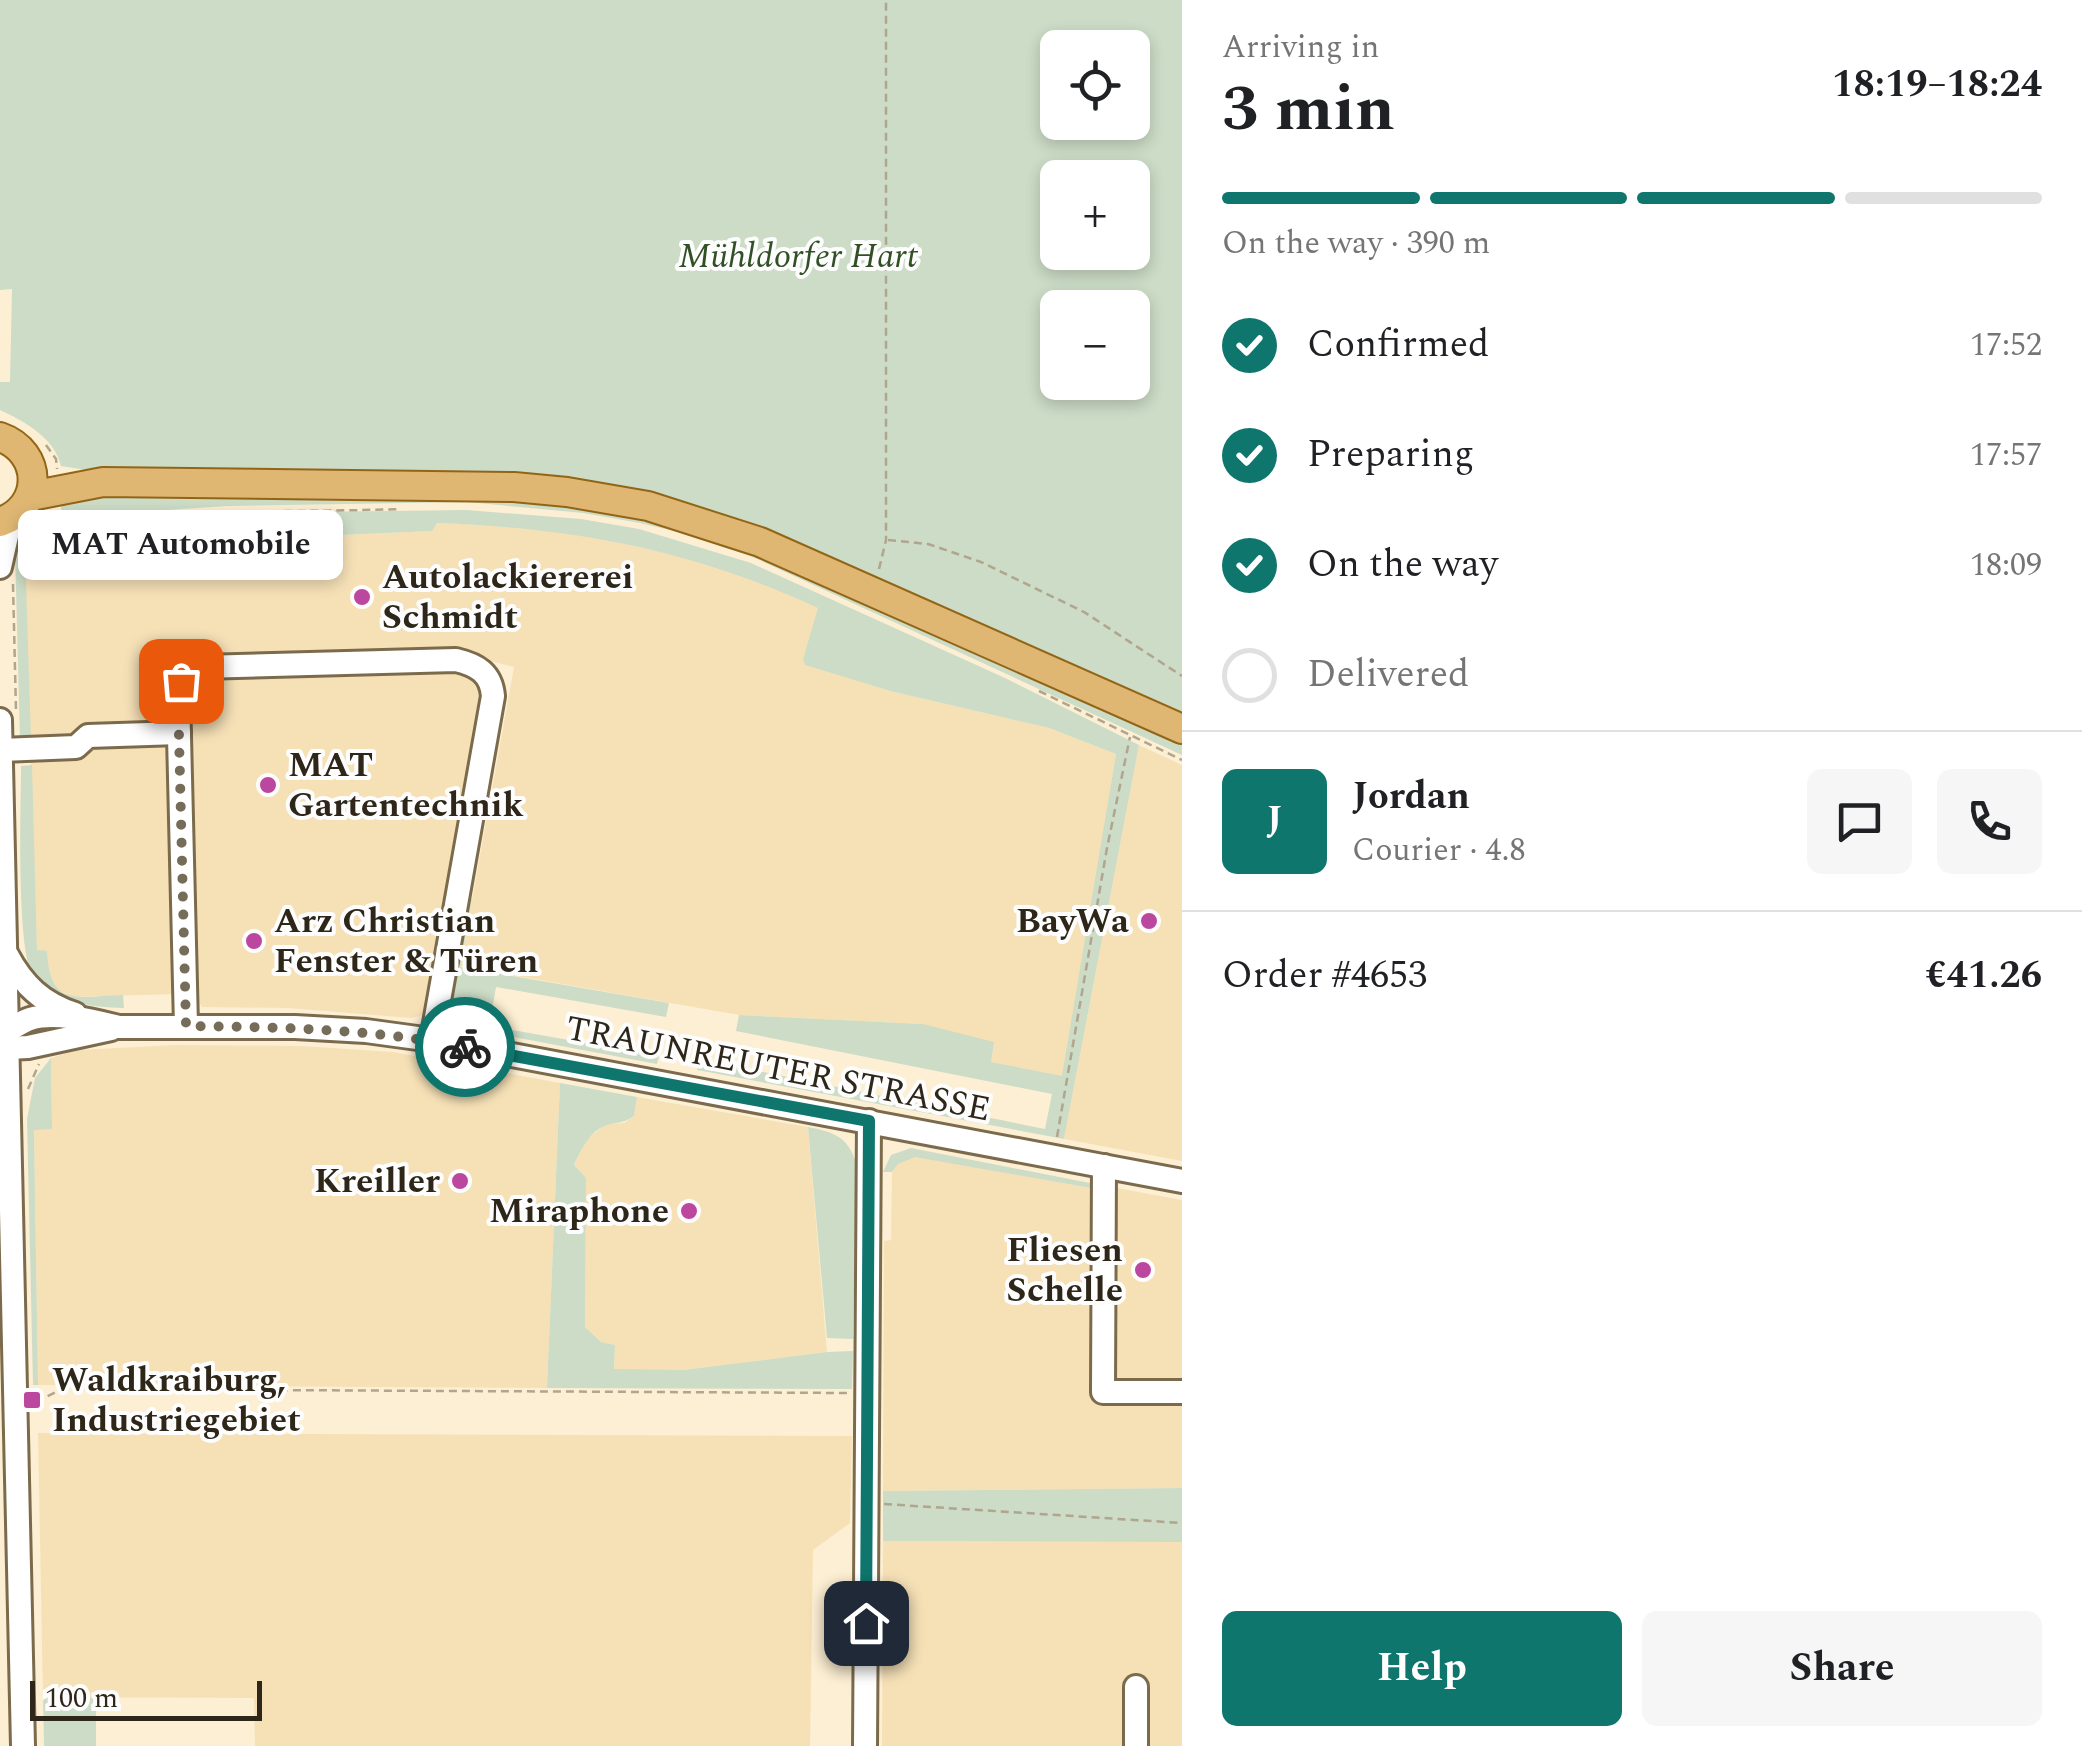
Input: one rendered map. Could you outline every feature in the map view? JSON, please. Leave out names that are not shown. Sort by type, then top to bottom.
[{"type":"main road","points":[[0,437],[18,446],[32,466],[34,481],[5,545]]},
{"type":"main road","points":[[32,466],[103,482]]},
{"type":"main road","points":[[30,496],[103,482],[436,485],[566,492],[648,506],[692,518],[873,590],[1182,729]]},
{"type":"street","points":[[186,1026],[178,695],[181,681],[188,672],[202,667],[456,660],[479,668],[487,676],[493,696],[432,1040]]},
{"type":"street","points":[[8,715],[1,750],[11,1614],[23,1746]]},
{"type":"street","points":[[1,750],[76,747],[88,736],[179,733]]},
{"type":"street","name":"TRAUNREUTER STRASSE","points":[[6,952],[17,974],[42,999],[108,1024]]},
{"type":"street","name":"TRAUNREUTER STRASSE","points":[[5,1037],[28,1047],[108,1024],[295,1027],[432,1040],[1182,1182]]},
{"type":"street","points":[[865,1746],[869,1121]]},
{"type":"street","points":[[1104,1166],[1104,1392],[1182,1392]]},
{"type":"street","points":[[1136,1687],[1136,1746]]},
{"type":"path","points":[[873,590],[886,540],[886,0]]},
{"type":"path","points":[[8,715],[5,545],[56,523],[94,518],[226,510],[416,508]]},
{"type":"path","points":[[886,540],[928,544],[981,562],[1084,612],[1182,676]]},
{"type":"path","points":[[1024,684],[1182,760]]},
{"type":"path","points":[[1054,1157],[1130,735]]},
{"type":"path","points":[[31,1404],[62,1390],[867,1394]]},
{"type":"path","points":[[866,1504],[931,1504],[1182,1523]]},
{"type":"shaded area","points":[[437,523],[580,534],[701,561],[819,608],[803,659],[806,665],[890,691],[1049,728],[1116,754],[1063,1077],[990,1062],[923,1024],[739,1015],[460,966],[514,667],[459,653],[170,660],[177,994],[70,997],[55,987],[48,973],[46,951],[37,951],[24,548],[431,531]]},
{"type":"shaded area","points":[[453,669],[469,673],[483,687],[428,1006],[421,1016],[202,1007],[192,992],[186,696],[190,685],[202,676]]},
{"type":"shaded area","points":[[1139,745],[1182,765],[1182,1161],[1064,1139]]},
{"type":"shaded area","points":[[176,1045],[302,1046],[393,1052],[560,1083],[547,1388],[38,1385],[34,1129],[52,1129],[51,1058],[77,1050]]},
{"type":"shaded area","points":[[637,1097],[808,1127],[827,1352],[683,1370],[614,1370],[615,1345],[601,1342],[585,1327],[586,1179],[574,1165],[586,1140],[606,1124],[624,1123],[634,1116]]},
{"type":"shaded area","points":[[915,1156],[1095,1189],[1095,1184],[1182,1200],[1182,1488],[883,1491],[884,1241],[891,1240],[892,1172],[897,1164]]},
{"type":"shaded area","points":[[38,1433],[852,1436],[850,1523],[813,1550],[810,1746],[255,1746],[254,1698],[43,1697]]},
{"type":"shaded area","points":[[883,1541],[1182,1542],[1182,1746],[882,1746]]},
{"type":"green space","name":"Mühldorfer Hart","points":[[0,0],[1182,0],[1182,718],[694,509],[99,472],[61,466],[45,439],[0,410],[0,382],[10,382],[12,289],[0,290]]},
{"type":"green space","points":[[514,496],[689,526],[1182,740],[1182,755],[753,557],[640,523],[583,513],[467,502],[227,506],[62,517],[60,497]]},
{"type":"green space","points":[[466,510],[581,519],[639,529],[751,563],[1005,678],[1139,745],[1064,1139],[697,1070],[699,1059],[1045,1129],[1052,1094],[736,1031],[739,1015],[923,1024],[994,1042],[991,1062],[1062,1076],[1116,754],[1049,728],[890,691],[805,665],[803,659],[818,608],[771,588],[632,546],[537,530],[437,523],[432,531],[25,549],[31,740],[20,740],[15,551],[18,545],[47,529],[94,521],[226,513]]},
{"type":"green space","points":[[32,765],[37,950],[47,951],[49,970],[60,991],[80,997],[123,995],[124,1008],[86,1005],[62,998],[33,975],[24,937],[20,842],[21,766]]},
{"type":"green space","points":[[465,897],[472,899],[460,967],[669,1003],[666,1017],[496,987],[489,1026],[659,1056],[657,1064],[450,1025],[446,1016]]},
{"type":"green space","points":[[51,1058],[52,1129],[34,1130],[38,1385],[33,1385],[27,1119],[35,1078]]},
{"type":"green space","points":[[560,1083],[637,1097],[634,1116],[598,1130],[574,1165],[586,1178],[585,1327],[601,1342],[615,1345],[614,1369],[683,1370],[853,1351],[852,1389],[547,1388]]},
{"type":"green space","points":[[808,1127],[838,1137],[856,1162],[853,1339],[827,1338]]},
{"type":"green space","points":[[911,1148],[1095,1184],[1096,1189],[915,1157],[898,1164],[892,1172],[883,1172],[891,1155]]},
{"type":"green space","points":[[1182,1488],[1182,1542],[883,1541],[883,1491]]},
{"type":"green space","points":[[43,1697],[96,1697],[96,1746],[44,1746]]},
{"type":"way so far","points":[[181,681],[178,695],[186,1026],[366,1032],[465,1047]]},
{"type":"place","name":"Autolackiererei Schmidt","points":[[362,597]]},
{"type":"place","name":"MAT Automobile","points":[[181,681]]},
{"type":"place","name":"MAT Gartentechnik","points":[[268,785]]},
{"type":"place","name":"BayWa","points":[[1149,921]]},
{"type":"place","name":"Arz Christian Fenster & Türen","points":[[254,941]]},
{"type":"place","name":"Kreiller","points":[[460,1181]]},
{"type":"place","name":"Miraphone","points":[[689,1211]]},
{"type":"place","name":"Fliesen Schelle","points":[[1143,1270]]},
{"type":"place","name":"Waldkraiburg, Industriegebiet","points":[[32,1400]]},
{"type":"route","points":[[465,1047],[869,1121],[866,1623]]}]
